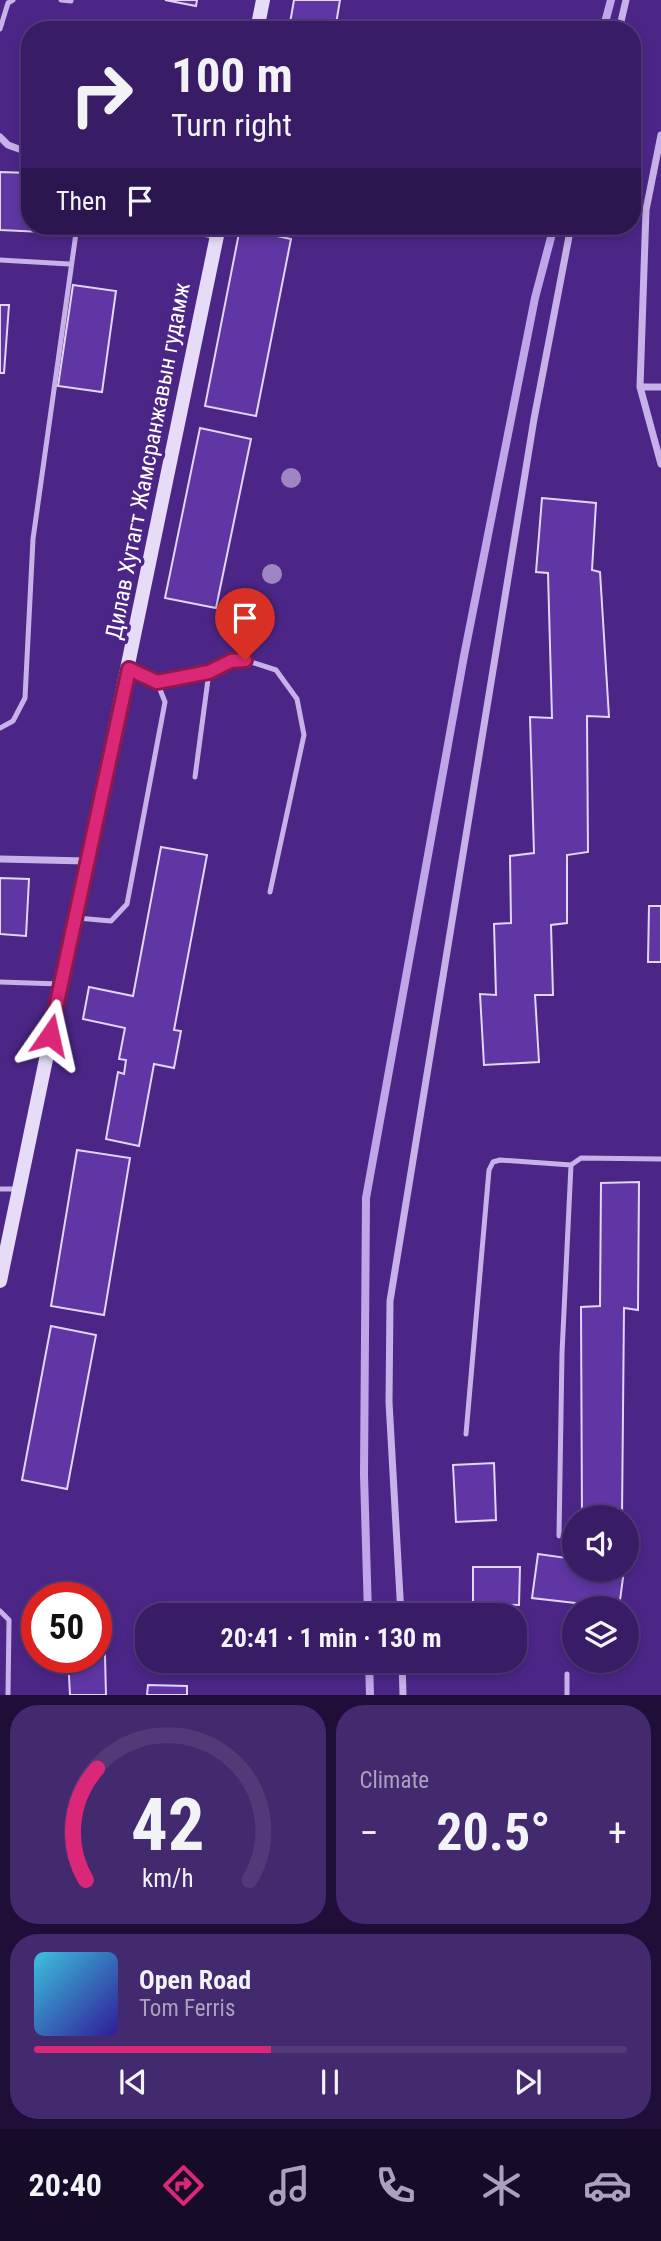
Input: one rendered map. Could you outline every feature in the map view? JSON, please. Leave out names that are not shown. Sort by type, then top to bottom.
[{"type":"main road","points":[[259,21],[263,0]]},
{"type":"main road","name":"Дилав Хутагт Жамсранжавын гудамж","points":[[0,1281],[217,235]]},
{"type":"street","points":[[621,21],[626,0]]},
{"type":"street","points":[[661,135],[646,209],[640,387],[661,464]]},
{"type":"street","points":[[0,137],[8,145],[21,150]]},
{"type":"street","points":[[400,1603],[389,1402],[390,1301],[534,419],[569,235]]},
{"type":"street","points":[[640,387],[661,387]]},
{"type":"street","points":[[0,859],[86,862]]},
{"type":"street","points":[[402,1673],[403,1695]]},
{"type":"lane","points":[[0,29],[8,3],[13,0]]},
{"type":"lane","points":[[61,0],[71,1]]},
{"type":"lane","points":[[0,728],[13,722],[24,698],[33,539],[75,235]]},
{"type":"lane","points":[[0,260],[69,264]]},
{"type":"lane","points":[[129,669],[157,682],[209,672],[231,661],[245,660],[276,670],[297,699],[304,735],[270,892]]},
{"type":"lane","points":[[195,777],[209,672]]},
{"type":"lane","points":[[74,918],[111,921],[127,904],[165,702],[157,682]]},
{"type":"lane","points":[[0,982],[60,984]]},
{"type":"lane","points":[[466,1434],[489,1170],[493,1162],[500,1160],[572,1165],[581,1158],[661,1159]]},
{"type":"lane","points":[[559,1536],[562,1353],[572,1165]]},
{"type":"lane","points":[[0,1189],[19,1190]]},
{"type":"lane","points":[[0,1611],[9,1620],[8,1695]]},
{"type":"lane","points":[[567,1674],[567,1695]]},
{"type":"building","points":[[165,0],[197,0],[196,6]]},
{"type":"building","points":[[294,0],[340,0],[336,21],[290,21]]},
{"type":"building","points":[[0,172],[21,173],[21,231],[0,230]]},
{"type":"building","points":[[239,235],[272,235],[291,239],[256,416],[205,406]]},
{"type":"building","points":[[73,285],[116,291],[102,392],[58,386]]},
{"type":"building","points":[[0,305],[9,305],[4,373],[0,373]]},
{"type":"building","points":[[200,428],[251,439],[216,608],[165,598]]},
{"type":"building","points":[[542,498],[596,503],[592,570],[600,572],[609,717],[587,716],[588,852],[567,855],[567,923],[551,925],[553,995],[535,995],[539,1062],[484,1065],[480,994],[496,995],[494,924],[511,923],[510,856],[534,853],[530,717],[552,718],[548,573],[536,572]]},
{"type":"building","points":[[161,847],[207,855],[174,1030],[181,1031],[174,1068],[154,1064],[139,1146],[106,1139],[118,1072],[124,1074],[126,1060],[119,1059],[125,1028],[83,1019],[89,987],[133,996]]},
{"type":"building","points":[[0,878],[29,879],[26,936],[0,934]]},
{"type":"building","points":[[649,906],[661,906],[661,962],[648,962]]},
{"type":"building","points":[[77,1150],[130,1158],[104,1315],[51,1306]]},
{"type":"building","points":[[639,1182],[638,1310],[624,1308],[622,1505],[582,1505],[581,1307],[600,1306],[601,1183]]},
{"type":"building","points":[[51,1326],[96,1335],[67,1489],[22,1480]]},
{"type":"building","points":[[494,1463],[496,1520],[456,1522],[453,1465]]},
{"type":"building","points":[[538,1554],[562,1557],[562,1582],[622,1582],[621,1596],[562,1596],[562,1601],[532,1598]]},
{"type":"building","points":[[473,1567],[520,1567],[519,1603],[473,1603]]},
{"type":"building","points":[[69,1673],[105,1673],[106,1695],[70,1695]]},
{"type":"building","points":[[148,1685],[187,1686],[187,1695],[147,1695]]},
{"type":"waterway","points":[[605,21],[611,0]]},
{"type":"waterway","points":[[368,1603],[364,1475],[366,1198],[464,656],[535,298],[552,235]]},
{"type":"waterway","points":[[369,1673],[370,1695]]},
{"type":"route","points":[[50,1035],[129,669],[157,682],[201,674],[231,661],[245,660]]}]
